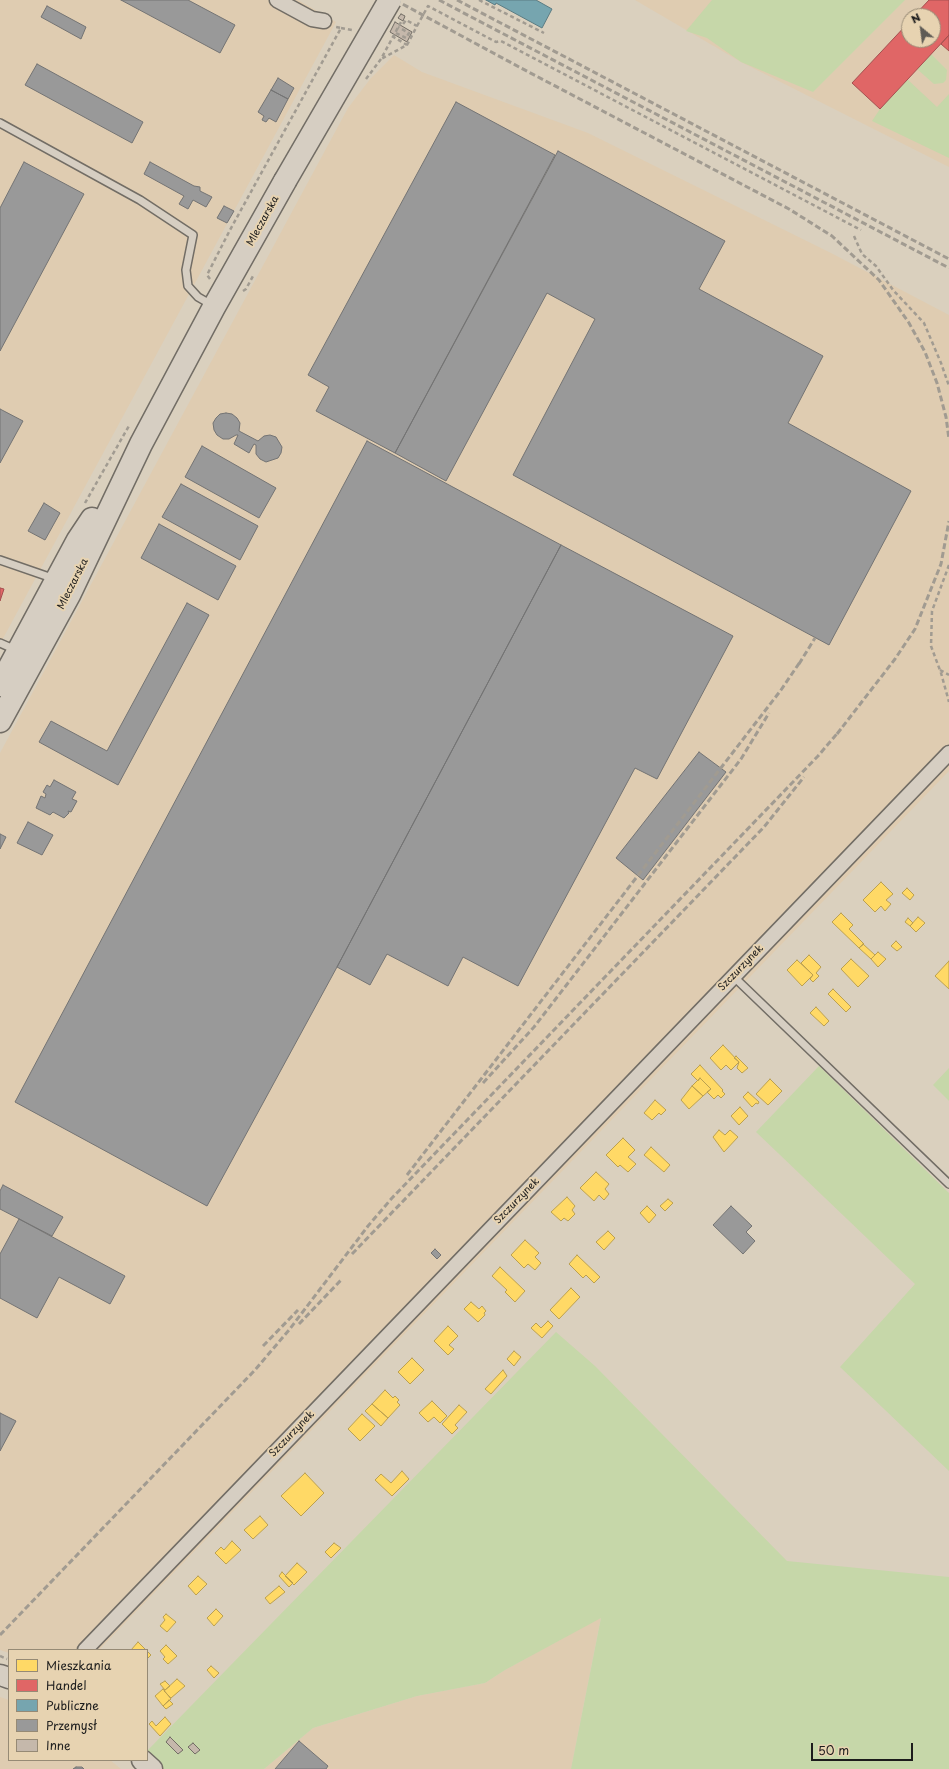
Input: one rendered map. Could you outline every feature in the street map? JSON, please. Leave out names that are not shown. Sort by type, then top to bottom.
[{"type":"main road","name":"Mleczarska","points":[[0,685],[21,653],[69,595],[141,444],[214,306],[285,180],[396,8]]},
{"type":"main road","name":"Mleczarska","points":[[0,721],[21,653],[57,580],[78,540],[141,444]]},
{"type":"main road","points":[[143,1761],[152,1769]]},
{"type":"street","points":[[277,0],[312,19],[324,21]]},
{"type":"street","name":"Szczurzynek","points":[[86,1649],[949,753]]},
{"type":"lane","points":[[0,123],[140,200],[193,235],[186,270],[188,286],[198,297],[214,306]]},
{"type":"lane","points":[[0,560],[57,580]]},
{"type":"lane","points":[[733,976],[949,1184]]},
{"type":"path","points":[[479,0],[544,33]]},
{"type":"path","points":[[381,59],[407,45],[428,6],[496,42],[501,40],[861,230]]},
{"type":"path","points":[[396,8],[406,20],[417,26]]},
{"type":"path","points":[[392,36],[401,22],[404,24],[406,20]]},
{"type":"path","points":[[210,279],[207,275],[341,28],[324,21]]},
{"type":"path","points":[[396,32],[406,38],[409,33],[398,27]]},
{"type":"path","points":[[854,236],[862,254],[876,266],[893,290],[924,323],[942,363],[949,386]]},
{"type":"path","points":[[949,565],[932,611],[930,646],[940,670],[949,702]]},
{"type":"path","points":[[940,670],[949,675]]},
{"type":"shaded area","points":[[0,0],[298,0],[336,22],[0,644]]},
{"type":"shaded area","points":[[635,0],[949,0],[949,167],[741,62]]},
{"type":"shaded area","points":[[394,55],[422,72],[588,133],[831,253],[949,315],[949,771],[100,1649],[8,1649],[8,1653],[0,1650],[0,753],[348,108],[371,78]]},
{"type":"shaded area","points":[[601,1617],[571,1769],[264,1769],[313,1728],[417,1696],[485,1683],[505,1670]]},
{"type":"shaded area","points":[[0,1697],[8,1700],[8,1761],[111,1761],[121,1769],[0,1769]]},
{"type":"green space","points":[[712,0],[905,0],[813,92],[741,62],[707,38],[686,31]]},
{"type":"green space","points":[[931,54],[947,70],[946,80],[943,83],[934,84],[917,69]]},
{"type":"green space","points":[[907,79],[937,107],[949,94],[949,158],[872,121],[880,109]]},
{"type":"green space","points":[[819,1066],[949,1193],[949,1471],[840,1367],[915,1284],[756,1132]]},
{"type":"green space","points":[[949,1068],[949,1101],[933,1085]]},
{"type":"green space","points":[[556,1332],[595,1366],[787,1561],[949,1577],[949,1769],[571,1769],[601,1618],[505,1670],[485,1683],[417,1696],[313,1728],[264,1769],[152,1769],[148,1761],[148,1750]]},
{"type":"building: Mieszkania","points":[[881,882],[893,894],[886,900],[891,904],[885,911],[881,906],[875,912],[863,900]]},
{"type":"building: Mieszkania","points":[[907,888],[914,895],[910,900],[902,893]]},
{"type":"building: Mieszkania","points":[[841,913],[853,925],[849,929],[864,944],[859,948],[832,922]]},
{"type":"building: Mieszkania","points":[[918,917],[925,923],[916,932],[910,926]]},
{"type":"building: Mieszkania","points":[[908,918],[913,923],[910,926],[905,922]]},
{"type":"building: Mieszkania","points":[[896,941],[902,947],[897,951],[891,946]]},
{"type":"building: Mieszkania","points":[[863,944],[875,955],[871,959],[859,948]]},
{"type":"building: Mieszkania","points":[[878,952],[886,959],[878,967],[871,959]]},
{"type":"building: Mieszkania","points":[[809,955],[821,967],[816,973],[819,976],[813,982],[810,979],[813,975],[801,963]]},
{"type":"building: Mieszkania","points":[[851,959],[869,976],[858,987],[841,969]]},
{"type":"building: Mieszkania","points":[[797,960],[813,975],[802,986],[787,970]]},
{"type":"building: Mieszkania","points":[[949,961],[949,989],[935,976]]},
{"type":"building: Mieszkania","points":[[833,989],[851,1007],[846,1012],[828,994]]},
{"type":"building: Mieszkania","points":[[816,1007],[829,1021],[824,1026],[810,1013]]},
{"type":"building: Mieszkania","points":[[723,1045],[739,1062],[731,1070],[726,1065],[721,1070],[710,1058]]},
{"type":"building: Mieszkania","points":[[736,1056],[748,1068],[742,1073],[737,1068],[739,1062],[734,1058]]},
{"type":"building: Mieszkania","points":[[700,1065],[723,1090],[722,1091],[725,1094],[721,1098],[718,1095],[714,1099],[707,1092],[711,1089],[700,1078],[698,1081],[691,1074]]},
{"type":"building: Mieszkania","points":[[700,1078],[711,1089],[703,1096],[692,1086]]},
{"type":"building: Mieszkania","points":[[770,1079],[782,1091],[768,1105],[756,1094]]},
{"type":"building: Mieszkania","points":[[692,1086],[703,1096],[689,1109],[681,1100]]},
{"type":"building: Mieszkania","points":[[748,1092],[759,1102],[758,1104],[756,1103],[752,1107],[743,1097]]},
{"type":"building: Mieszkania","points":[[655,1100],[666,1110],[661,1115],[659,1113],[652,1120],[644,1113]]},
{"type":"building: Mieszkania","points":[[740,1107],[748,1116],[739,1125],[731,1116]]},
{"type":"building: Mieszkania","points":[[719,1130],[725,1135],[730,1130],[738,1137],[724,1152],[713,1137]]},
{"type":"building: Mieszkania","points":[[623,1138],[635,1150],[628,1157],[636,1164],[628,1172],[620,1165],[618,1167],[606,1155]]},
{"type":"building: Mieszkania","points":[[651,1147],[670,1165],[664,1172],[644,1155]]},
{"type":"building: Mieszkania","points":[[596,1172],[609,1184],[605,1189],[609,1194],[604,1200],[599,1195],[594,1201],[580,1188]]},
{"type":"building: Mieszkania","points":[[567,1197],[575,1206],[572,1210],[575,1214],[568,1221],[564,1218],[561,1221],[551,1212]]},
{"type":"building: Mieszkania","points":[[668,1199],[673,1203],[665,1211],[660,1206]]},
{"type":"building: Mieszkania","points":[[647,1206],[656,1215],[649,1223],[640,1213]]},
{"type":"building: Mieszkania","points":[[608,1231],[615,1238],[604,1250],[596,1242]]},
{"type":"building: Mieszkania","points":[[525,1240],[539,1253],[535,1257],[541,1263],[535,1270],[528,1264],[524,1268],[511,1255]]},
{"type":"building: Mieszkania","points":[[577,1255],[600,1277],[594,1283],[586,1275],[583,1278],[569,1264]]},
{"type":"building: Mieszkania","points":[[500,1267],[525,1291],[515,1302],[505,1292],[507,1290],[492,1276]]},
{"type":"building: Mieszkania","points":[[571,1288],[580,1297],[559,1319],[550,1310]]},
{"type":"building: Mieszkania","points":[[471,1302],[479,1309],[482,1306],[486,1311],[484,1313],[485,1315],[478,1322],[464,1309]]},
{"type":"building: Mieszkania","points":[[548,1321],[553,1326],[542,1338],[531,1328],[536,1323],[541,1328]]},
{"type":"building: Mieszkania","points":[[448,1326],[458,1336],[449,1345],[454,1349],[448,1355],[434,1341]]},
{"type":"building: Mieszkania","points":[[514,1351],[521,1357],[514,1366],[507,1359]]},
{"type":"building: Mieszkania","points":[[412,1358],[424,1370],[410,1384],[398,1372]]},
{"type":"building: Mieszkania","points":[[503,1370],[507,1376],[491,1394],[485,1389]]},
{"type":"building: Mieszkania","points":[[385,1390],[393,1398],[395,1396],[399,1400],[397,1402],[400,1405],[388,1418],[372,1404]]},
{"type":"building: Mieszkania","points":[[432,1401],[447,1416],[440,1423],[434,1417],[428,1422],[419,1413]]},
{"type":"building: Mieszkania","points":[[372,1404],[388,1418],[381,1426],[365,1411]]},
{"type":"building: Mieszkania","points":[[459,1405],[467,1412],[455,1425],[458,1428],[452,1434],[442,1424]]},
{"type":"building: Mieszkania","points":[[362,1414],[375,1426],[360,1441],[348,1429]]},
{"type":"building: Mieszkania","points":[[402,1471],[409,1479],[392,1496],[375,1480],[381,1474],[391,1483]]},
{"type":"building: Mieszkania","points":[[305,1473],[324,1493],[301,1516],[281,1496]]},
{"type":"building: Mieszkania","points":[[260,1516],[268,1525],[253,1539],[244,1530]]},
{"type":"building: Mieszkania","points":[[232,1541],[241,1550],[226,1564],[215,1553],[221,1547],[224,1550]]},
{"type":"building: Mieszkania","points":[[334,1543],[341,1548],[331,1558],[325,1552]]},
{"type":"building: Mieszkania","points":[[297,1563],[307,1572],[294,1585],[285,1576]]},
{"type":"building: Mieszkania","points":[[282,1572],[293,1583],[289,1587],[279,1576]]},
{"type":"building: Mieszkania","points":[[198,1576],[207,1584],[196,1595],[188,1586]]},
{"type":"building: Mieszkania","points":[[279,1586],[285,1592],[270,1604],[265,1598]]},
{"type":"building: Mieszkania","points":[[216,1609],[223,1616],[214,1626],[207,1618]]},
{"type":"building: Mieszkania","points":[[166,1614],[176,1622],[167,1632],[160,1626],[165,1620],[163,1617]]},
{"type":"building: Mieszkania","points":[[138,1642],[145,1649],[132,1649]]},
{"type":"building: Mieszkania","points":[[166,1645],[177,1656],[168,1664],[163,1659],[165,1657],[160,1651]]},
{"type":"building: Mieszkania","points":[[211,1666],[219,1673],[214,1678],[207,1670]]},
{"type":"building: Mieszkania","points":[[177,1679],[185,1686],[171,1698],[164,1691]]},
{"type":"building: Mieszkania","points":[[165,1681],[170,1686],[165,1690],[160,1684]]},
{"type":"building: Mieszkania","points":[[163,1689],[171,1699],[163,1706],[155,1696]]},
{"type":"building: Mieszkania","points":[[169,1700],[173,1704],[166,1709],[163,1706]]},
{"type":"building: Mieszkania","points":[[165,1717],[171,1724],[160,1736],[149,1724],[152,1721],[156,1726]]},
{"type":"building: Handel","points":[[929,0],[949,0],[949,35],[941,44],[941,8],[922,8]]},
{"type":"building: Handel","points":[[901,31],[901,48],[937,48],[880,109],[852,83]]},
{"type":"building: Handel","points":[[949,35],[949,51],[941,44]]},
{"type":"building: Handel","points":[[0,588],[4,589],[0,601]]},
{"type":"building: Publiczne","points":[[486,0],[536,0],[552,9],[542,28],[496,3],[495,5]]},
{"type":"building: Przemysł","points":[[121,0],[188,0],[235,25],[220,53]]},
{"type":"building: Przemysł","points":[[47,6],[86,27],[81,39],[41,17]]},
{"type":"building: Przemysł","points":[[37,64],[143,122],[132,143],[25,85]]},
{"type":"building: Przemysł","points":[[278,78],[294,88],[288,99],[271,90]]},
{"type":"building: Przemysł","points":[[271,90],[288,99],[276,122],[269,118],[266,122],[262,120],[264,116],[258,112]]},
{"type":"building: Przemysł","points":[[456,102],[555,155],[395,453],[316,411],[329,387],[308,375]]},
{"type":"building: Przemysł","points":[[558,151],[725,241],[699,289],[823,356],[788,423],[911,491],[829,645],[513,475],[595,319],[547,293],[446,481],[395,453]]},
{"type":"building: Przemysł","points":[[24,162],[84,194],[0,351],[0,208]]},
{"type":"building: Przemysł","points":[[150,162],[194,186],[200,187],[200,191],[212,197],[206,207],[193,200],[188,209],[179,204],[184,196],[144,174]]},
{"type":"building: Przemysł","points":[[224,206],[234,211],[227,223],[217,218]]},
{"type":"building: Przemysł","points":[[0,409],[23,421],[0,463]]},
{"type":"building: Przemysł","points":[[220,414],[232,414],[237,418],[240,423],[239,431],[258,441],[264,436],[270,435],[276,437],[282,447],[278,458],[266,462],[260,459],[256,454],[256,445],[254,444],[249,453],[234,444],[238,435],[229,439],[223,439],[217,435],[214,430],[213,423]]},
{"type":"building: Przemysł","points":[[367,441],[561,545],[337,967],[207,1206],[15,1102]]},
{"type":"building: Przemysł","points":[[202,446],[276,488],[259,518],[185,477]]},
{"type":"building: Przemysł","points":[[181,484],[258,526],[240,560],[162,517]]},
{"type":"building: Przemysł","points":[[44,503],[60,513],[45,540],[28,531]]},
{"type":"building: Przemysł","points":[[159,524],[236,566],[218,600],[141,558]]},
{"type":"building: Przemysł","points":[[561,545],[733,636],[657,779],[635,768],[518,986],[463,957],[448,986],[387,954],[370,985],[337,967]]},
{"type":"building: Przemysł","points":[[187,603],[209,615],[118,785],[39,742],[51,721],[107,751]]},
{"type":"building: Przemysł","points":[[699,752],[726,772],[643,880],[616,858]]},
{"type":"building: Przemysł","points":[[54,780],[76,792],[72,799],[77,801],[71,812],[68,811],[69,813],[64,818],[53,812],[50,815],[36,808],[41,796],[45,798],[46,794],[43,792],[47,785],[50,787]]},
{"type":"building: Przemysł","points":[[28,822],[53,835],[42,855],[17,843]]},
{"type":"building: Przemysł","points":[[0,834],[6,837],[0,849]]},
{"type":"building: Przemysł","points":[[3,1185],[63,1217],[52,1236],[0,1209],[0,1191]]},
{"type":"building: Przemysł","points":[[731,1206],[752,1226],[746,1232],[755,1241],[743,1254],[713,1225]]},
{"type":"building: Przemysł","points":[[19,1219],[125,1276],[110,1304],[59,1277],[37,1318],[0,1298],[0,1254]]},
{"type":"building: Przemysł","points":[[435,1249],[441,1255],[437,1259],[431,1253]]},
{"type":"building: Przemysł","points":[[0,1413],[16,1421],[0,1451]]},
{"type":"building: Przemysł","points":[[299,1741],[328,1766],[326,1769],[275,1769]]},
{"type":"building: Przemysł","points":[[76,1767],[82,1767],[84,1769],[73,1769]]},
{"type":"building: Inne","points":[[401,14],[405,16],[403,21],[398,18]]},
{"type":"building: Inne","points":[[395,22],[412,32],[407,42],[390,32]]},
{"type":"building: Inne","points":[[170,1737],[183,1750],[178,1754],[166,1742]]},
{"type":"building: Inne","points":[[193,1743],[200,1750],[195,1754],[188,1747]]},
{"type":"railway","points":[[395,0],[789,209],[832,236],[879,280],[909,323],[925,352],[937,383],[946,417],[949,439]]},
{"type":"railway","points":[[439,0],[949,268]]},
{"type":"railway","points":[[457,0],[949,259]]},
{"type":"railway","points":[[837,734],[895,659],[915,629],[941,564],[949,521]]},
{"type":"railway","points":[[799,664],[815,638]]},
{"type":"railway","points":[[407,1175],[781,690],[802,659]]},
{"type":"railway","points":[[483,1083],[534,1027],[741,759],[769,713]]},
{"type":"railway","points":[[0,1635],[255,1370],[289,1330],[368,1226],[392,1198],[818,756],[841,729]]},
{"type":"railway","points":[[352,1254],[764,827],[804,777]]},
{"type":"railway","points":[[299,1324],[341,1280]]},
{"type":"railway","points":[[263,1346],[298,1310]]}]
